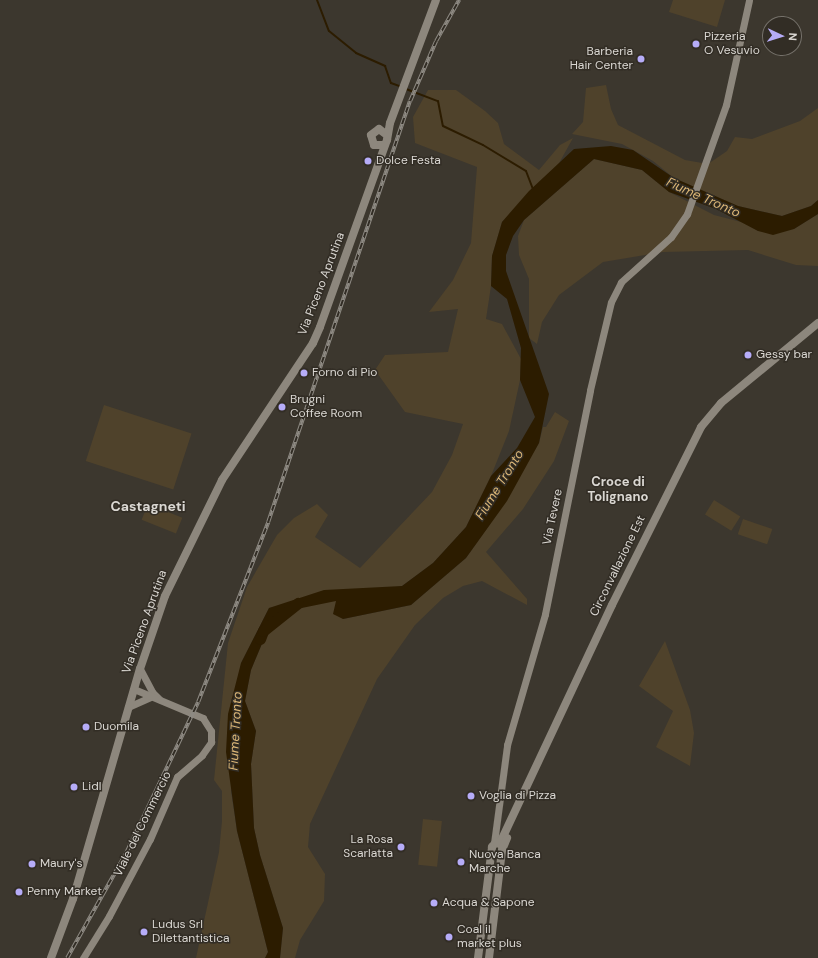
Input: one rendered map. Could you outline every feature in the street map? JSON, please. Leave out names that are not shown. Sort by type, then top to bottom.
[{"type":"main road","points":[[381,146],[372,142],[371,136],[376,130],[385,133],[390,123],[436,0]]},
{"type":"main road","points":[[416,51],[423,44],[441,0]]},
{"type":"main road","name":"Via Piceno Aprutina","points":[[51,958],[72,898],[128,707],[165,596],[215,493],[320,327],[380,157],[381,146],[385,133]]},
{"type":"main road","name":"Circonvallazione Est","points":[[498,844],[514,816],[612,605],[701,427],[721,403],[818,323]]},
{"type":"main road","points":[[478,958],[498,844]]},
{"type":"main road","points":[[489,958],[498,844]]},
{"type":"street","name":"Via Tevere","points":[[498,844],[507,745],[541,630],[590,390],[612,302],[616,291],[628,274],[679,229],[691,204],[728,99],[749,0]]},
{"type":"street","points":[[128,707],[151,695],[140,669]]},
{"type":"street","name":"Viale del Commercio","points":[[82,958],[109,916],[150,839],[177,777],[210,745],[212,734],[208,726],[198,715],[134,689]]},
{"type":"shaded area","points":[[673,0],[725,0],[717,27],[669,12]]},
{"type":"shaded area","points":[[606,85],[611,109],[618,125],[685,160],[708,164],[727,151],[735,137],[752,139],[800,121],[818,108],[818,200],[811,206],[782,216],[738,206],[674,178],[653,161],[622,144],[572,134],[583,122],[586,88]]},
{"type":"shaded area","points":[[428,90],[456,90],[485,111],[498,123],[504,144],[539,170],[560,145],[573,138],[558,165],[502,222],[492,256],[491,286],[486,319],[502,324],[521,359],[520,380],[509,431],[491,476],[466,527],[433,563],[402,586],[269,608],[241,663],[231,791],[237,831],[268,952],[265,958],[196,958],[219,852],[222,821],[222,791],[214,780],[228,643],[247,587],[277,535],[294,518],[317,504],[328,515],[315,537],[360,568],[432,492],[452,455],[463,424],[405,412],[375,370],[385,355],[448,352],[458,309],[429,312],[453,280],[471,243],[477,167],[415,143],[413,117]]},
{"type":"shaded area","points":[[594,159],[642,170],[669,192],[714,215],[745,223],[758,231],[794,229],[818,214],[818,266],[796,265],[748,250],[663,252],[603,262],[559,295],[542,322],[537,344],[529,338],[529,279],[519,255],[518,236],[524,220]]},
{"type":"shaded area","points":[[104,405],[191,433],[173,490],[86,461]]},
{"type":"shaded area","points":[[555,412],[569,421],[554,461],[523,509],[486,552],[527,599],[527,605],[482,581],[463,586],[443,598],[415,625],[377,679],[310,824],[308,847],[325,874],[324,901],[300,940],[295,958],[280,958],[283,928],[260,855],[254,828],[251,764],[256,731],[245,701],[251,670],[269,627],[287,611],[327,601],[336,601],[343,619],[411,605],[466,558],[490,524],[539,443],[543,427],[546,427]]},
{"type":"shaded area","points":[[714,500],[740,516],[731,531],[705,514]]},
{"type":"shaded area","points":[[148,504],[182,518],[176,534],[142,520]]},
{"type":"shaded area","points":[[743,519],[772,529],[767,544],[738,534]]},
{"type":"shaded area","points":[[665,641],[690,710],[694,733],[690,766],[656,747],[673,711],[639,686]]},
{"type":"shaded area","points":[[423,819],[442,821],[437,867],[418,865]]},
{"type":"water","points":[[611,146],[633,150],[674,178],[738,206],[782,216],[811,206],[818,200],[818,214],[794,229],[773,235],[758,231],[716,209],[669,192],[642,170],[594,159],[524,220],[513,236],[506,255],[506,271],[549,394],[539,443],[507,501],[466,558],[411,605],[343,619],[333,614],[336,601],[287,611],[269,627],[251,670],[245,701],[256,731],[251,764],[254,828],[260,855],[283,928],[280,958],[265,958],[268,952],[237,831],[226,752],[228,714],[241,663],[269,608],[324,590],[402,586],[433,563],[466,527],[491,476],[517,448],[535,417],[520,380],[521,348],[507,299],[491,286],[492,256],[502,222],[529,191],[574,149]]},
{"type":"waterway","points":[[317,0],[329,31],[356,53],[385,66],[391,83],[402,87]]},
{"type":"waterway","points":[[406,89],[438,101],[443,126],[483,145],[526,171],[533,189]]},
{"type":"waterway","name":"Fiume Tronto","points":[[260,639],[263,631],[298,603]]},
{"type":"railway","points":[[67,958],[126,853],[198,702],[268,522],[410,101],[436,41],[459,0]]},
{"type":"place","name":"Pizzeria O Vesuvio","points":[[696,44]]},
{"type":"place","name":"Barberia Hair Center","points":[[641,59]]},
{"type":"place","name":"Dolce Festa","points":[[368,161]]},
{"type":"place","name":"Gessy bar","points":[[748,355]]},
{"type":"place","name":"Forno di Pio","points":[[304,373]]},
{"type":"place","name":"Brugni Coffee Room","points":[[282,407]]},
{"type":"place","name":"Duomila","points":[[86,727]]},
{"type":"place","name":"Lidl","points":[[74,787]]},
{"type":"place","name":"Voglia di Pizza","points":[[471,796]]},
{"type":"place","name":"La Rosa Scarlatta","points":[[401,847]]},
{"type":"place","name":"Nuova Banca Marche","points":[[461,862]]},
{"type":"place","name":"Maury's","points":[[32,864]]},
{"type":"place","name":"Penny Market","points":[[19,892]]},
{"type":"place","name":"Acqua & Sapone","points":[[434,903]]},
{"type":"place","name":"Ludus Srl Dilettantistica","points":[[144,932]]},
{"type":"place","name":"Coal il market plus","points":[[449,937]]},
{"type":"district","name":"Croce di Tolignano","points":[[618,490]]},
{"type":"district","name":"Castagneti","points":[[148,506]]}]
